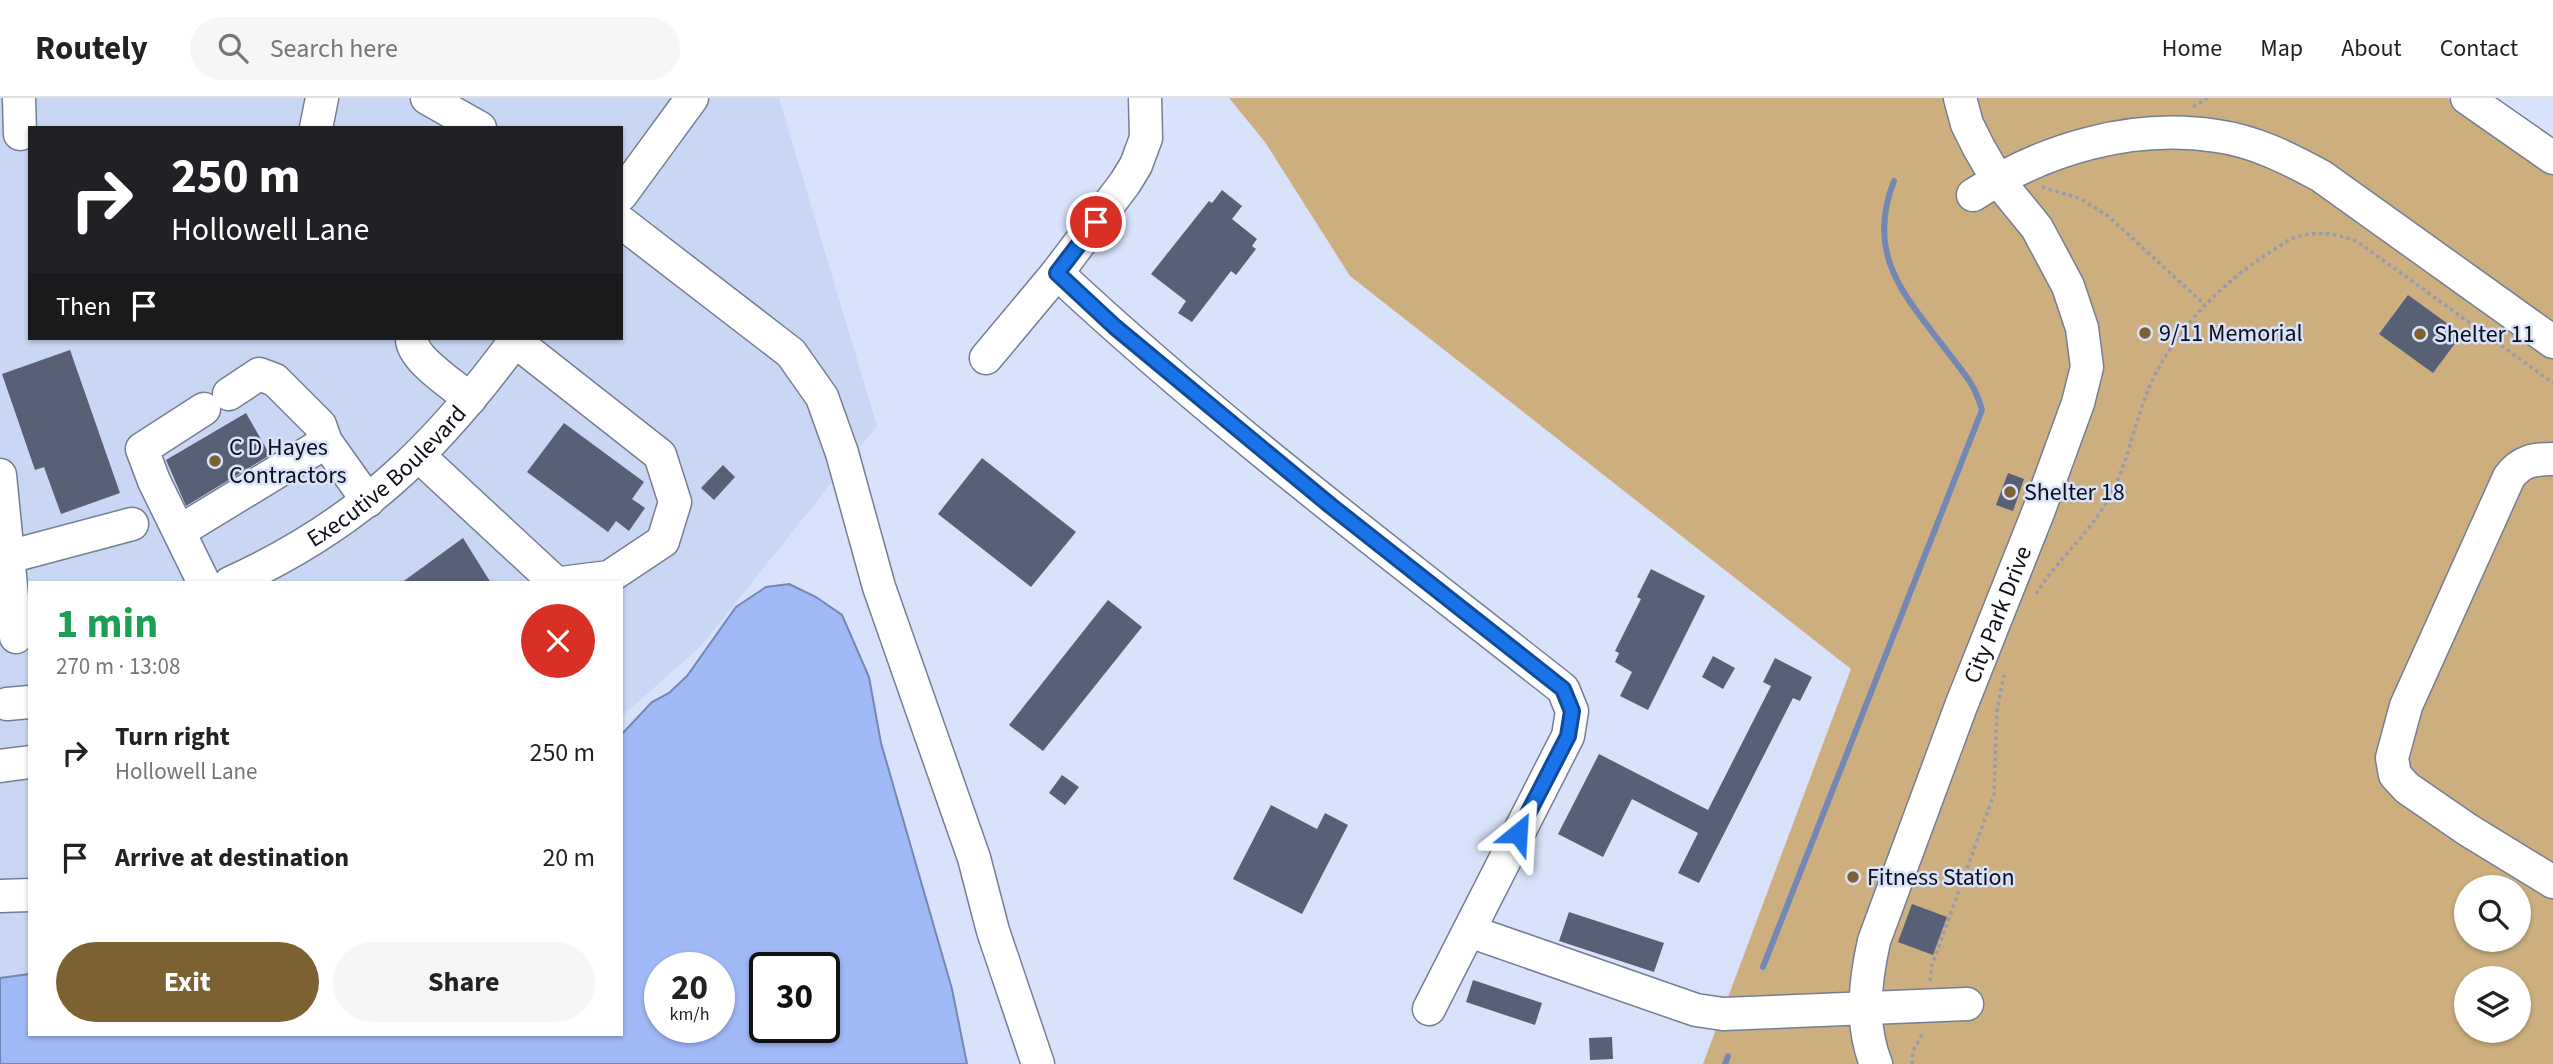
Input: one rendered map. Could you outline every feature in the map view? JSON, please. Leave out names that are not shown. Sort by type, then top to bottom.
[{"type":"street","points":[[19,98],[20,134]]},
{"type":"street","points":[[316,126],[322,98]]},
{"type":"street","points":[[427,98],[476,126]]},
{"type":"street","points":[[623,192],[692,98]]},
{"type":"street","points":[[986,358],[1057,273],[1125,183],[1146,138],[1145,98]]},
{"type":"street","name":"City Park Drive","points":[[1876,1064],[1865,1007],[1866,977],[1874,941],[1961,706],[2043,498],[2078,403],[2087,367],[2082,328],[2068,286],[2037,228],[1985,187],[1973,136],[1960,98]]},
{"type":"street","points":[[2467,98],[2553,158]]},
{"type":"street","points":[[1985,187],[2022,166],[2067,149],[2109,139],[2171,133],[2216,136],[2241,141],[2283,155],[2321,176],[2553,342]]},
{"type":"street","points":[[623,224],[791,353],[822,397],[842,453],[879,587],[974,858],[993,931],[1038,1064]]},
{"type":"street","points":[[1057,273],[1115,327],[1331,506],[1563,689],[1572,711],[1568,736],[1429,1009]]},
{"type":"street","points":[[412,340],[422,360],[470,399]]},
{"type":"street","name":"Executive Boulevard","points":[[239,581],[281,572],[327,531],[368,501],[419,456],[470,399],[515,340]]},
{"type":"street","points":[[517,340],[660,454],[674,502],[663,541],[609,577],[577,581]]},
{"type":"street","points":[[203,581],[154,481],[142,449],[259,374],[275,380],[320,425],[326,442],[368,501]]},
{"type":"street","points":[[180,531],[326,442]]},
{"type":"street","points":[[419,456],[554,581]]},
{"type":"street","points":[[2553,459],[2528,461],[2518,465],[2509,477],[2406,706],[2392,758],[2395,775],[2407,788],[2468,830],[2553,882]]},
{"type":"street","points":[[0,475],[15,637]]},
{"type":"street","points":[[8,557],[132,524]]},
{"type":"street","points":[[0,766],[28,762]]},
{"type":"street","points":[[0,896],[28,895]]},
{"type":"street","points":[[1469,931],[1696,1010],[1723,1014],[1968,1004]]},
{"type":"path","points":[[2190,108],[2207,98]]},
{"type":"path","points":[[2042,187],[2081,199],[2099,209],[2205,305]]},
{"type":"path","points":[[2031,603],[2050,571],[2106,503],[2123,468],[2138,414],[2154,376],[2176,341],[2205,305],[2257,261],[2294,238],[2313,233],[2332,234],[2358,242],[2553,383]]},
{"type":"path","points":[[1912,1064],[1913,1051],[1928,1022],[1932,965],[1994,794],[1997,710],[2007,664]]},
{"type":"shaded area","points":[[0,98],[779,98],[877,426],[701,646],[623,715],[623,581],[28,581],[28,974],[0,978]]},
{"type":"shaded area","points":[[1229,98],[2447,98],[2553,171],[2553,1064],[1703,1064],[1851,669],[1350,276],[1265,142]]},
{"type":"water","points":[[789,584],[816,597],[842,615],[869,677],[881,743],[952,989],[967,1064],[0,1064],[0,978],[28,974],[28,1036],[623,1036],[623,733],[652,702],[669,693],[687,676],[736,607],[766,587]]},
{"type":"building","points":[[1222,190],[1242,206],[1232,219],[1257,239],[1252,246],[1256,249],[1236,275],[1231,271],[1192,322],[1178,313],[1186,301],[1151,274],[1209,201],[1212,203]]},
{"type":"building","name":"Shelter 11","points":[[2408,295],[2462,334],[2433,373],[2379,334]]},
{"type":"building","points":[[70,350],[120,493],[61,514],[44,467],[35,470],[2,374]]},
{"type":"building","name":"C D Hayes Contractors","points":[[246,413],[270,455],[186,506],[166,460]]},
{"type":"building","points":[[564,423],[644,482],[632,499],[645,508],[629,531],[616,521],[608,532],[527,472]]},
{"type":"building","points":[[982,458],[1076,532],[1031,587],[938,514]]},
{"type":"building","points":[[723,465],[735,477],[714,500],[701,488]]},
{"type":"building","name":"Shelter 18","points":[[2008,473],[2024,479],[2013,511],[1996,505]]},
{"type":"building","points":[[463,538],[490,581],[404,581]]},
{"type":"building","points":[[1651,569],[1705,596],[1648,710],[1620,696],[1632,672],[1615,662],[1619,653],[1615,651],[1641,599],[1637,597]]},
{"type":"building","points":[[1108,600],[1142,627],[1043,751],[1009,725]]},
{"type":"building","points":[[1713,656],[1735,668],[1723,689],[1702,677]]},
{"type":"building","points":[[1775,658],[1812,677],[1800,701],[1793,698],[1699,883],[1678,873],[1698,833],[1632,799],[1603,857],[1558,834],[1599,754],[1708,810],[1771,686],[1763,682]]},
{"type":"building","points":[[1062,775],[1079,787],[1065,805],[1049,793]]},
{"type":"building","points":[[1271,805],[1317,829],[1325,813],[1348,825],[1302,914],[1233,879]]},
{"type":"building","points":[[1912,904],[1947,917],[1933,955],[1898,942]]},
{"type":"building","points":[[1569,912],[1664,943],[1654,972],[1559,941]]},
{"type":"building","points":[[1473,980],[1542,1003],[1535,1025],[1466,1002]]},
{"type":"building","points":[[1612,1037],[1613,1059],[1590,1060],[1589,1038]]},
{"type":"waterway","points":[[1763,967],[1982,410],[1969,381],[1905,295],[1895,275],[1887,254],[1884,232],[1886,208],[1894,181]]},
{"type":"waterway","points":[[1725,1064],[1728,1056]]},
{"type":"place","name":"9/11 Memorial","points":[[2145,333]]},
{"type":"place","name":"Shelter 11","points":[[2420,334]]},
{"type":"place","name":"C D Hayes Contractors","points":[[215,461]]},
{"type":"place","name":"Shelter 18","points":[[2010,492]]},
{"type":"place","name":"Fitness Station","points":[[1853,877]]},
{"type":"route","points":[[1096,222],[1057,273],[1115,327],[1331,506],[1563,689],[1572,711],[1568,736],[1518,833]]}]
